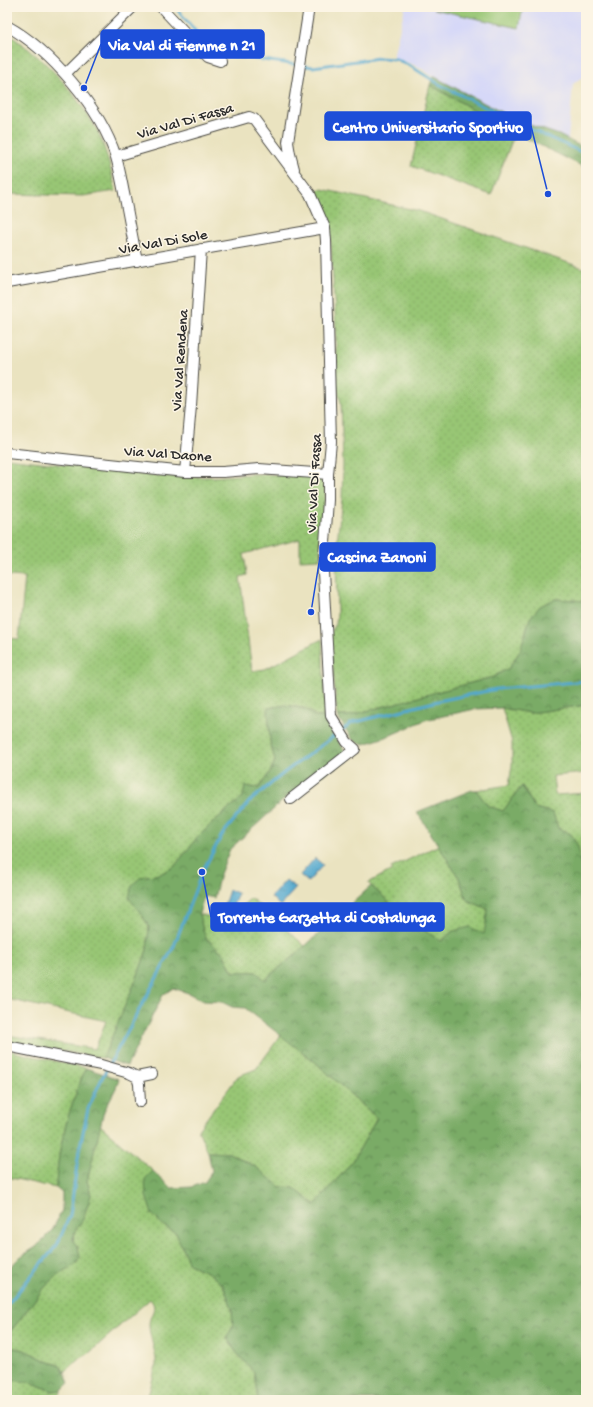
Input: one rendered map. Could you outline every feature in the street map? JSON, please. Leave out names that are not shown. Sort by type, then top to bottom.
[{"type":"street","points":[[65,74],[133,7]]},
{"type":"street","points":[[161,7],[208,57],[220,61]]},
{"type":"street","points":[[300,180],[292,162],[288,142],[309,7]]},
{"type":"street","points":[[7,26],[39,48],[65,74],[87,102],[103,127],[116,156],[137,261]]},
{"type":"street","name":"Via Val Di Fassa","points":[[116,156],[249,117],[254,118],[310,194],[325,228],[331,442],[328,474],[324,572],[331,709],[333,721],[347,742],[354,749],[291,799]]},
{"type":"street","points":[[274,145],[282,147],[288,142]]},
{"type":"street","name":"Via Val Di Sole","points":[[7,283],[325,228]]},
{"type":"street","name":"Via Val Rendena","points":[[185,472],[191,406],[201,249]]},
{"type":"street","name":"Via Val Daone","points":[[7,453],[185,472],[224,472],[259,469],[328,474]]},
{"type":"street","points":[[7,1046],[101,1065],[137,1077],[152,1074]]},
{"type":"street","points":[[137,1077],[140,1102]]},
{"type":"shaded area","points":[[405,7],[434,7],[519,28],[523,7],[586,7],[586,74],[573,84],[568,140],[516,120],[443,82],[417,66],[393,57]]},
{"type":"green space","points":[[434,7],[523,7],[519,28],[434,9]]},
{"type":"green space","points":[[7,33],[30,50],[50,68],[77,99],[101,139],[116,191],[83,196],[7,194]]},
{"type":"green space","points":[[433,76],[516,120],[559,135],[586,149],[586,168],[515,133],[430,85]]},
{"type":"green space","points":[[430,85],[515,133],[491,195],[411,166]]},
{"type":"green space","points":[[322,189],[419,211],[586,269],[586,601],[555,599],[530,618],[520,651],[509,668],[493,677],[348,716],[337,716],[330,633],[336,624],[337,614],[336,550],[342,499],[343,463],[341,403],[336,383],[336,330],[330,230],[317,190]]},
{"type":"green space","points":[[7,458],[150,475],[185,477],[253,474],[320,476],[326,483],[320,559],[300,560],[300,539],[244,554],[247,575],[240,577],[252,671],[265,669],[322,639],[326,717],[316,716],[306,709],[297,706],[268,708],[270,741],[275,761],[270,772],[259,788],[243,797],[212,823],[196,839],[174,867],[160,874],[141,877],[142,915],[149,927],[147,950],[103,1058],[7,1042],[7,1035],[95,1049],[106,1021],[7,999],[7,638],[19,639],[25,577],[7,576]]},
{"type":"green space","points":[[555,599],[586,601],[586,705],[530,713],[502,708],[475,709],[425,720],[391,735],[365,744],[358,743],[352,739],[337,716],[348,716],[493,677],[509,668],[520,651],[530,618],[540,606]]},
{"type":"green space","points":[[285,705],[306,709],[316,717],[326,717],[349,759],[288,796],[230,849],[220,874],[214,898],[204,896],[199,914],[206,938],[223,953],[233,972],[256,972],[265,980],[371,886],[387,900],[397,920],[419,927],[441,941],[453,931],[470,927],[484,934],[488,909],[467,900],[459,878],[417,812],[472,790],[476,790],[488,806],[503,811],[522,786],[535,808],[553,813],[558,828],[571,834],[578,847],[582,871],[586,874],[586,1400],[258,1400],[254,1372],[236,1352],[227,1337],[233,1326],[232,1308],[223,1285],[209,1273],[189,1264],[176,1233],[164,1226],[152,1214],[146,1196],[145,1179],[153,1171],[171,1188],[192,1187],[205,1182],[212,1171],[208,1152],[229,1153],[256,1167],[280,1187],[294,1188],[315,1205],[353,1161],[377,1118],[314,1061],[245,1008],[232,1007],[222,1002],[204,1001],[173,988],[163,995],[127,1066],[103,1058],[147,950],[149,927],[129,898],[132,885],[141,877],[160,874],[174,867],[196,839],[212,823],[243,797],[245,786],[259,788],[270,772],[275,761],[270,741],[268,708]]},
{"type":"green space","points":[[586,705],[586,773],[553,776],[555,795],[586,793],[586,874],[582,871],[578,847],[571,834],[558,828],[553,813],[535,808],[522,786],[503,811],[488,806],[476,790],[509,785],[512,765],[512,742],[502,708],[530,713]]},
{"type":"green space","points":[[439,845],[459,878],[467,900],[488,909],[485,935],[453,931],[441,942],[419,927],[397,920],[387,900],[368,883],[392,870],[391,868]]},
{"type":"green space","points":[[251,898],[305,946],[265,980],[256,972],[233,972],[223,953],[206,938],[198,914],[226,920]]},
{"type":"green space","points":[[281,1035],[314,1061],[377,1118],[353,1161],[315,1205],[294,1188],[280,1187],[256,1167],[229,1153],[208,1152],[198,1130],[238,1076],[256,1069]]},
{"type":"green space","points":[[7,1050],[86,1068],[65,1127],[59,1158],[56,1188],[7,1177]]},
{"type":"green space","points":[[86,1068],[119,1079],[104,1111],[87,1181],[91,1195],[83,1219],[75,1231],[73,1241],[78,1247],[80,1257],[75,1265],[59,1274],[44,1288],[7,1336],[7,1270],[20,1257],[36,1247],[53,1229],[62,1210],[62,1193],[56,1188],[59,1158],[65,1127]]},
{"type":"green space","points":[[100,1125],[153,1171],[145,1180],[164,1226],[176,1233],[189,1264],[209,1273],[223,1284],[232,1308],[233,1326],[227,1338],[236,1352],[254,1372],[258,1400],[147,1400],[156,1364],[149,1330],[149,1321],[154,1309],[153,1303],[150,1299],[88,1354],[78,1360],[65,1372],[60,1365],[49,1362],[24,1350],[9,1347],[10,1332],[44,1288],[59,1274],[74,1265],[78,1247],[73,1241],[75,1231],[83,1219],[91,1195],[87,1181]]},
{"type":"green space","points":[[9,1347],[24,1350],[49,1362],[60,1365],[65,1372],[69,1383],[62,1390],[52,1391],[33,1383],[12,1380],[7,1383],[7,1350]]},
{"type":"green space","points":[[12,1380],[33,1383],[52,1391],[62,1390],[57,1400],[7,1400],[7,1383]]},
{"type":"water","points":[[315,858],[323,865],[308,882],[300,875]]},
{"type":"water","points":[[286,880],[296,888],[280,906],[271,897]]},
{"type":"water","points":[[229,890],[238,893],[231,911],[223,908]]},
{"type":"waterway","points":[[175,7],[208,46],[227,55],[313,67],[378,58],[396,59],[439,84],[512,121],[586,154]]},
{"type":"waterway","points":[[7,1305],[57,1245],[70,1215],[79,1151],[88,1109],[102,1078],[174,946],[202,872],[222,835],[249,802],[285,772],[352,723],[438,701],[497,689],[586,681]]},
{"type":"place","name":"Via Val di Fiemme n 21","points":[[84,88]]},
{"type":"place","name":"Centro Universitario Sportivo","points":[[548,194]]},
{"type":"place","name":"Cascina Zanoni","points":[[311,612]]},
{"type":"place","name":"Torrente Garzetta di Costalunga","points":[[202,872]]}]
